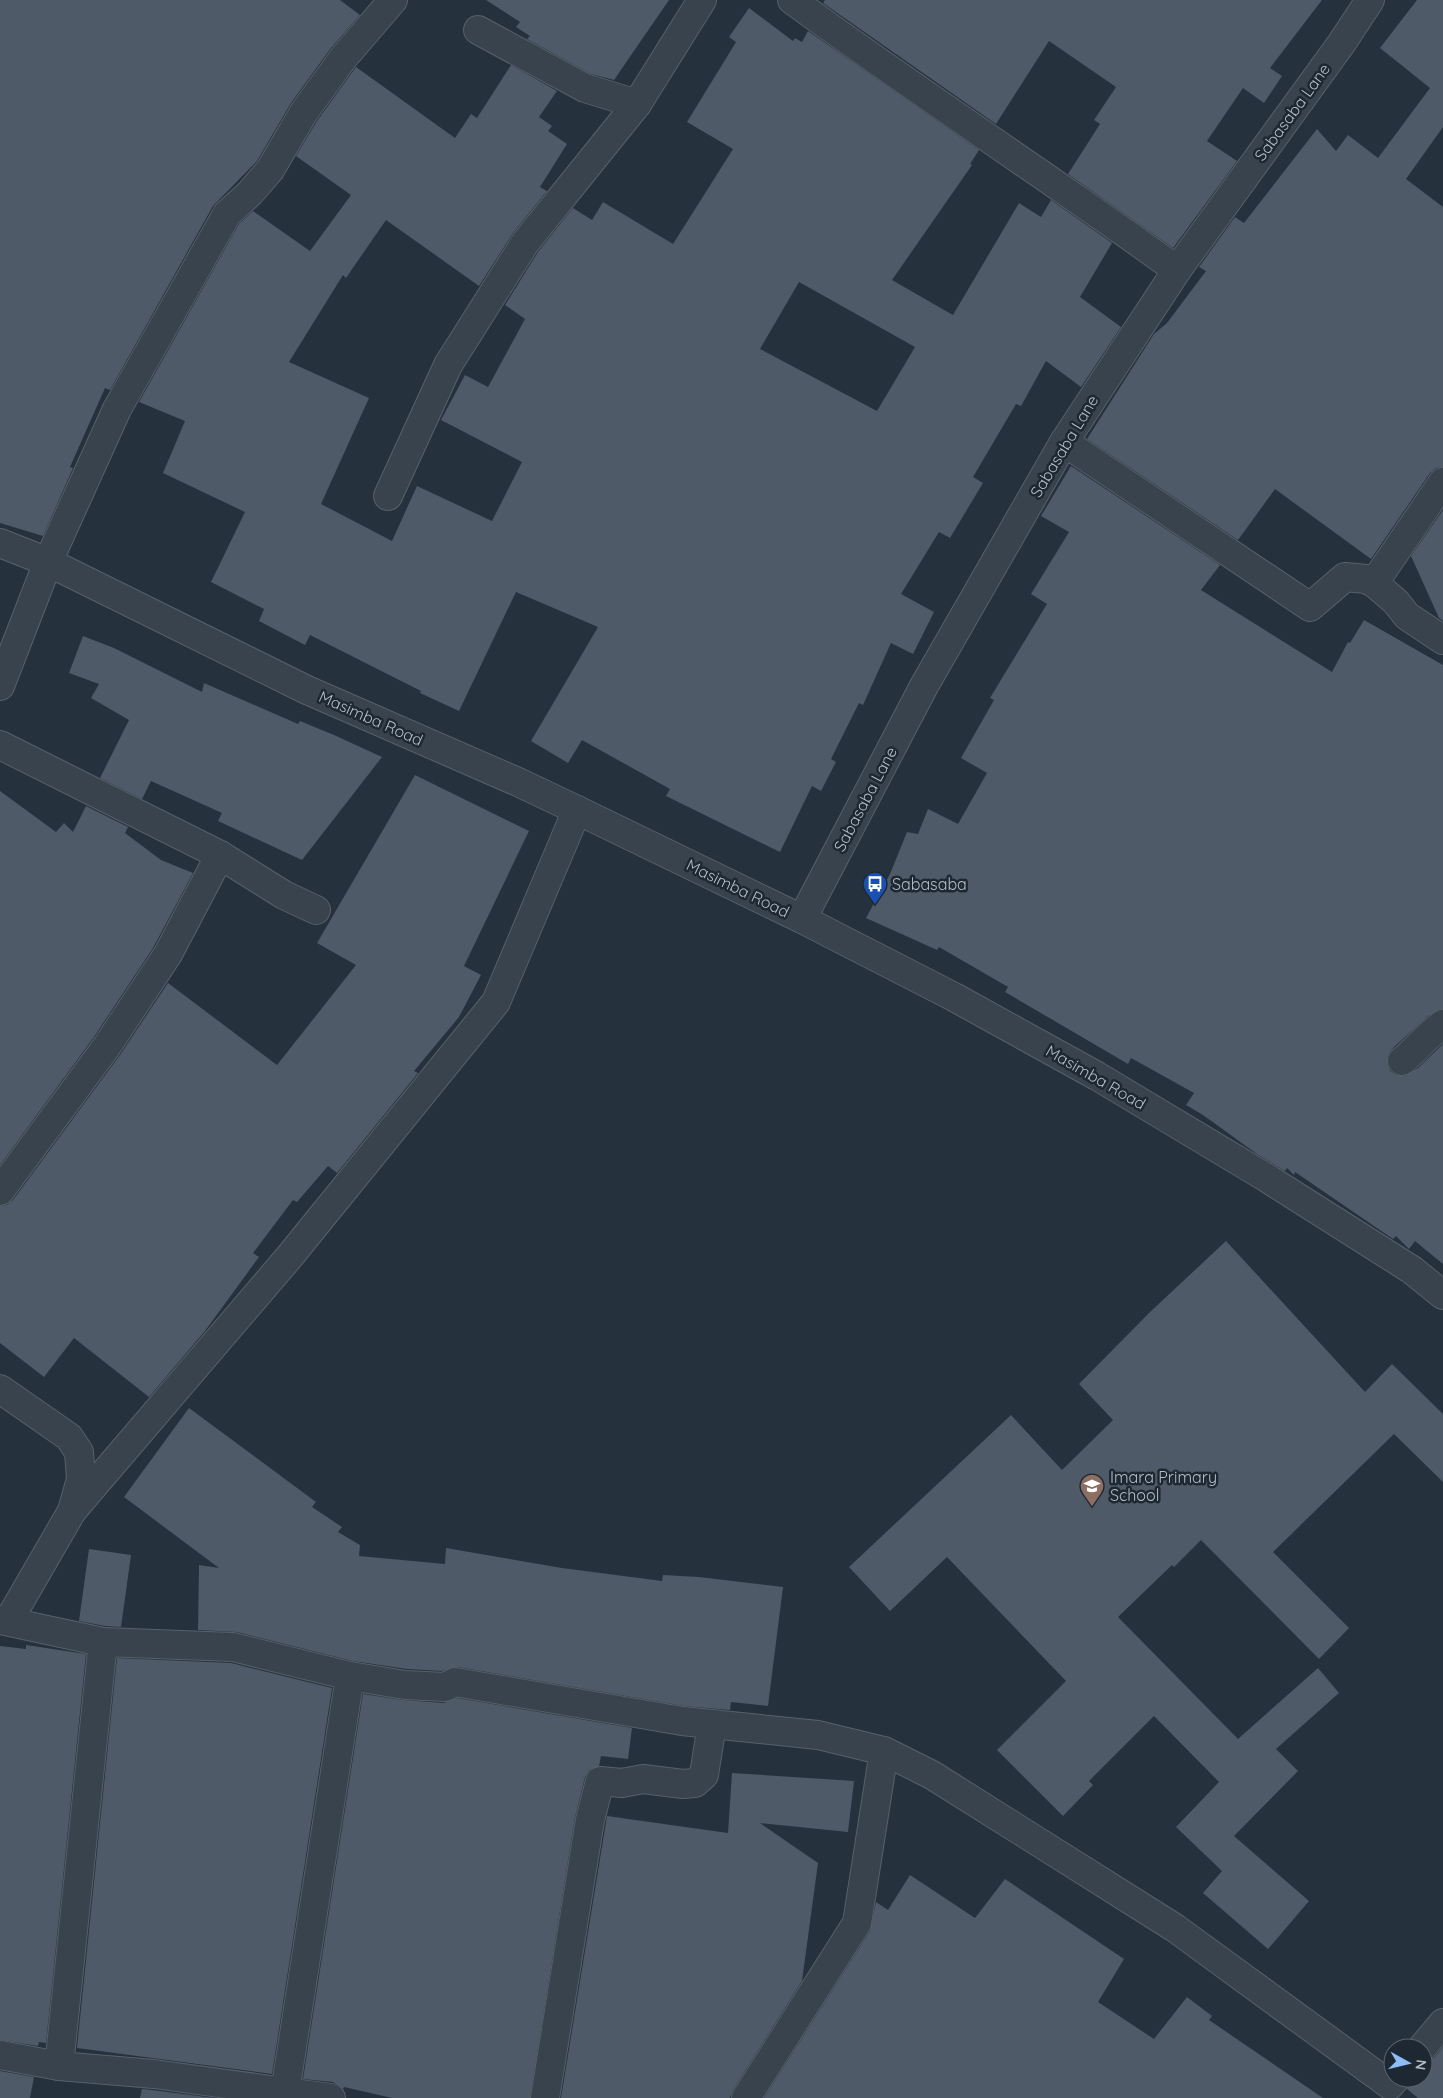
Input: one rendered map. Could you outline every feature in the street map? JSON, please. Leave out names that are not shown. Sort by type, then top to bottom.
[{"type":"street","points":[[0,686],[48,562],[117,409],[227,214],[250,193],[270,170],[304,112],[344,58],[393,0]]},
{"type":"street","points":[[388,496],[448,365],[525,243],[637,104],[702,0]]},
{"type":"street","points":[[792,0],[1079,199],[1177,270]]},
{"type":"street","name":"Sabasaba Lane","points":[[802,920],[924,686],[1064,442],[1177,270],[1341,44],[1370,0]]},
{"type":"street","points":[[478,30],[585,88],[637,104]]},
{"type":"street","points":[[1064,442],[1310,607],[1345,577],[1366,579],[1374,583],[1396,602],[1407,616],[1443,640]]},
{"type":"street","points":[[1374,583],[1443,482]]},
{"type":"street","name":"Masimba Road","points":[[0,543],[48,562],[307,690],[518,782],[577,810],[954,997],[1097,1076],[1275,1183],[1412,1270],[1443,1295]]},
{"type":"street","points":[[0,745],[220,855],[284,895],[316,910]]},
{"type":"street","points":[[577,810],[496,1002],[290,1256],[72,1511],[5,1620],[103,1642],[233,1647],[350,1676],[405,1685],[445,1687],[455,1682],[682,1722],[818,1735],[884,1751],[932,1775],[1175,1928],[1392,2090]]},
{"type":"street","points":[[0,1191],[107,1046],[168,954],[220,855]]},
{"type":"street","points":[[1402,1061],[1425,1038],[1443,1024]]},
{"type":"street","points":[[0,1389],[69,1436],[79,1452],[81,1479],[72,1511]]},
{"type":"street","points":[[59,2066],[103,1642]]},
{"type":"street","points":[[285,2092],[350,1676]]},
{"type":"street","points":[[545,2098],[590,1820],[600,1781],[622,1783],[643,1779],[683,1784],[695,1783],[704,1775],[712,1724]]},
{"type":"street","points":[[746,2098],[857,1923],[884,1751]]},
{"type":"street","points":[[1430,2038],[1443,2023]]},
{"type":"street","points":[[0,2055],[59,2066],[154,2074],[331,2098]]},
{"type":"building","points":[[0,0],[340,0],[360,15],[331,48],[291,103],[257,161],[213,206],[110,390],[105,388],[70,467],[73,468],[43,536],[0,523]]},
{"type":"building","points":[[486,0],[669,0],[614,80],[591,74],[527,39],[530,36],[516,27],[520,22]]},
{"type":"building","points":[[825,0],[1322,0],[1270,68],[1282,76],[1264,103],[1243,88],[1207,141],[1237,161],[1173,248],[1068,174],[1100,124],[1094,120],[1116,87],[1049,41],[996,124],[823,3]]},
{"type":"building","points":[[1417,0],[1443,0],[1443,127],[1406,179],[1443,207],[1443,467],[1436,468],[1430,473],[1371,559],[1275,489],[1238,540],[1087,439],[1154,334],[1167,323],[1206,271],[1199,267],[1235,217],[1244,223],[1317,129],[1336,151],[1348,135],[1378,158],[1430,88],[1380,48]]},
{"type":"building","points":[[749,8],[793,41],[795,38],[802,42],[808,31],[979,150],[970,164],[972,165],[892,280],[953,315],[1019,203],[1041,217],[1051,200],[1112,243],[1080,297],[1121,327],[1081,387],[1046,361],[1021,406],[1016,404],[973,477],[983,483],[950,538],[939,532],[901,594],[934,612],[913,654],[891,643],[863,705],[859,703],[831,759],[836,762],[821,791],[812,786],[780,852],[666,796],[670,789],[582,740],[568,763],[531,741],[598,627],[516,592],[459,711],[420,693],[421,691],[310,635],[305,645],[259,621],[264,609],[211,582],[245,512],[163,473],[185,421],[139,402],[239,224],[253,211],[310,251],[351,195],[296,156],[317,121],[356,67],[455,138],[471,114],[477,118],[511,65],[557,91],[539,117],[552,126],[548,131],[567,144],[540,187],[547,191],[513,233],[479,286],[386,220],[346,278],[343,275],[289,362],[369,398],[321,504],[392,541],[417,486],[492,521],[522,462],[441,420],[465,375],[488,387],[525,319],[505,305],[538,252],[573,208],[592,220],[603,202],[673,244],[733,149],[687,122],[736,42],[729,37]],"holes":[[[799,282],[915,347],[877,411],[760,349]]]},
{"type":"building","points":[[1071,466],[1220,565],[1201,590],[1332,672],[1348,642],[1350,643],[1364,620],[1443,665],[1443,1009],[1428,1016],[1392,1049],[1388,1055],[1387,1063],[1390,1071],[1396,1075],[1405,1076],[1418,1068],[1443,1044],[1443,1264],[1415,1241],[1409,1249],[1396,1236],[1393,1239],[1295,1172],[1294,1175],[1287,1168],[1285,1171],[1257,1154],[1186,1105],[1194,1093],[1131,1058],[1128,1064],[1005,992],[1008,987],[939,947],[937,950],[866,918],[890,874],[907,832],[918,834],[928,809],[958,824],[987,773],[961,758],[994,700],[990,698],[1047,604],[1031,594],[1069,532],[1041,516]]},
{"type":"building","points":[[1443,510],[1443,621],[1439,618],[1411,556]]},
{"type":"building","points":[[83,636],[114,648],[202,692],[204,683],[298,724],[300,721],[334,735],[382,757],[302,860],[218,821],[222,813],[151,781],[142,799],[100,778],[129,720],[91,698],[99,684],[69,673]]},
{"type":"building","points":[[415,775],[529,831],[464,966],[481,975],[459,1017],[414,1071],[418,1073],[337,1173],[328,1166],[297,1202],[293,1200],[253,1253],[259,1257],[205,1331],[149,1397],[74,1338],[44,1377],[0,1343],[0,1206],[7,1205],[13,1200],[120,1055],[168,983],[277,1065],[356,965],[317,943]]},
{"type":"building","points":[[0,791],[56,832],[64,823],[73,832],[86,806],[128,827],[125,833],[161,860],[193,873],[153,948],[94,1037],[0,1165]]},
{"type":"building","points":[[1226,1241],[1365,1392],[1392,1364],[1443,1414],[1443,1482],[1394,1434],[1273,1552],[1349,1628],[1319,1659],[1201,1540],[1118,1617],[1238,1739],[1318,1668],[1339,1693],[1276,1749],[1298,1771],[1234,1836],[1309,1901],[1268,1949],[1203,1893],[1222,1871],[1176,1827],[1219,1782],[1154,1716],[1089,1781],[1093,1785],[1063,1816],[997,1750],[1066,1681],[947,1557],[890,1611],[849,1567],[1011,1415],[1062,1470],[1113,1420],[1079,1384],[1149,1313]]},
{"type":"building","points":[[189,1408],[316,1502],[312,1507],[342,1527],[338,1532],[360,1545],[359,1556],[445,1564],[446,1548],[562,1568],[662,1581],[663,1575],[699,1577],[783,1587],[768,1706],[731,1702],[730,1710],[684,1706],[458,1667],[442,1671],[407,1669],[353,1661],[237,1632],[198,1630],[199,1565],[219,1568],[124,1497]]},
{"type":"building","points":[[89,1549],[131,1555],[121,1627],[79,1621]]},
{"type":"building","points":[[26,1645],[86,1654],[46,2043],[39,2042],[38,2046],[0,2040],[0,1646],[26,1649]]},
{"type":"building","points":[[117,1658],[231,1663],[332,1688],[272,2074],[77,2048]]},
{"type":"building","points":[[363,1694],[403,1700],[444,1703],[457,1698],[632,1728],[628,1759],[601,1756],[599,1766],[589,1770],[585,1777],[575,1817],[530,2098],[392,2098],[344,2087],[343,2089],[333,2082],[303,2079]]},
{"type":"building","points":[[732,1773],[854,1781],[848,1832],[760,1823],[818,1863],[802,1981],[733,2090],[730,2098],[561,2098],[607,1816],[728,1833]]},
{"type":"building","points":[[910,1875],[975,1918],[1005,1879],[1124,1959],[1098,2002],[1154,2039],[1187,1997],[1212,2016],[1209,2020],[1323,2098],[764,2098],[870,1931],[876,1902],[888,1910]]},
{"type":"building","points":[[1443,2047],[1443,2098],[1418,2098],[1407,2088],[1433,2088],[1434,2058]]},
{"type":"building","points":[[0,2071],[34,2077],[30,2098],[0,2098]]},
{"type":"building","points":[[142,2089],[152,2090],[214,2098],[140,2098]]},
{"type":"place","name":"Sabasaba","points":[[875,905]]},
{"type":"place","name":"Imara Primary School","points":[[1092,1507]]}]
